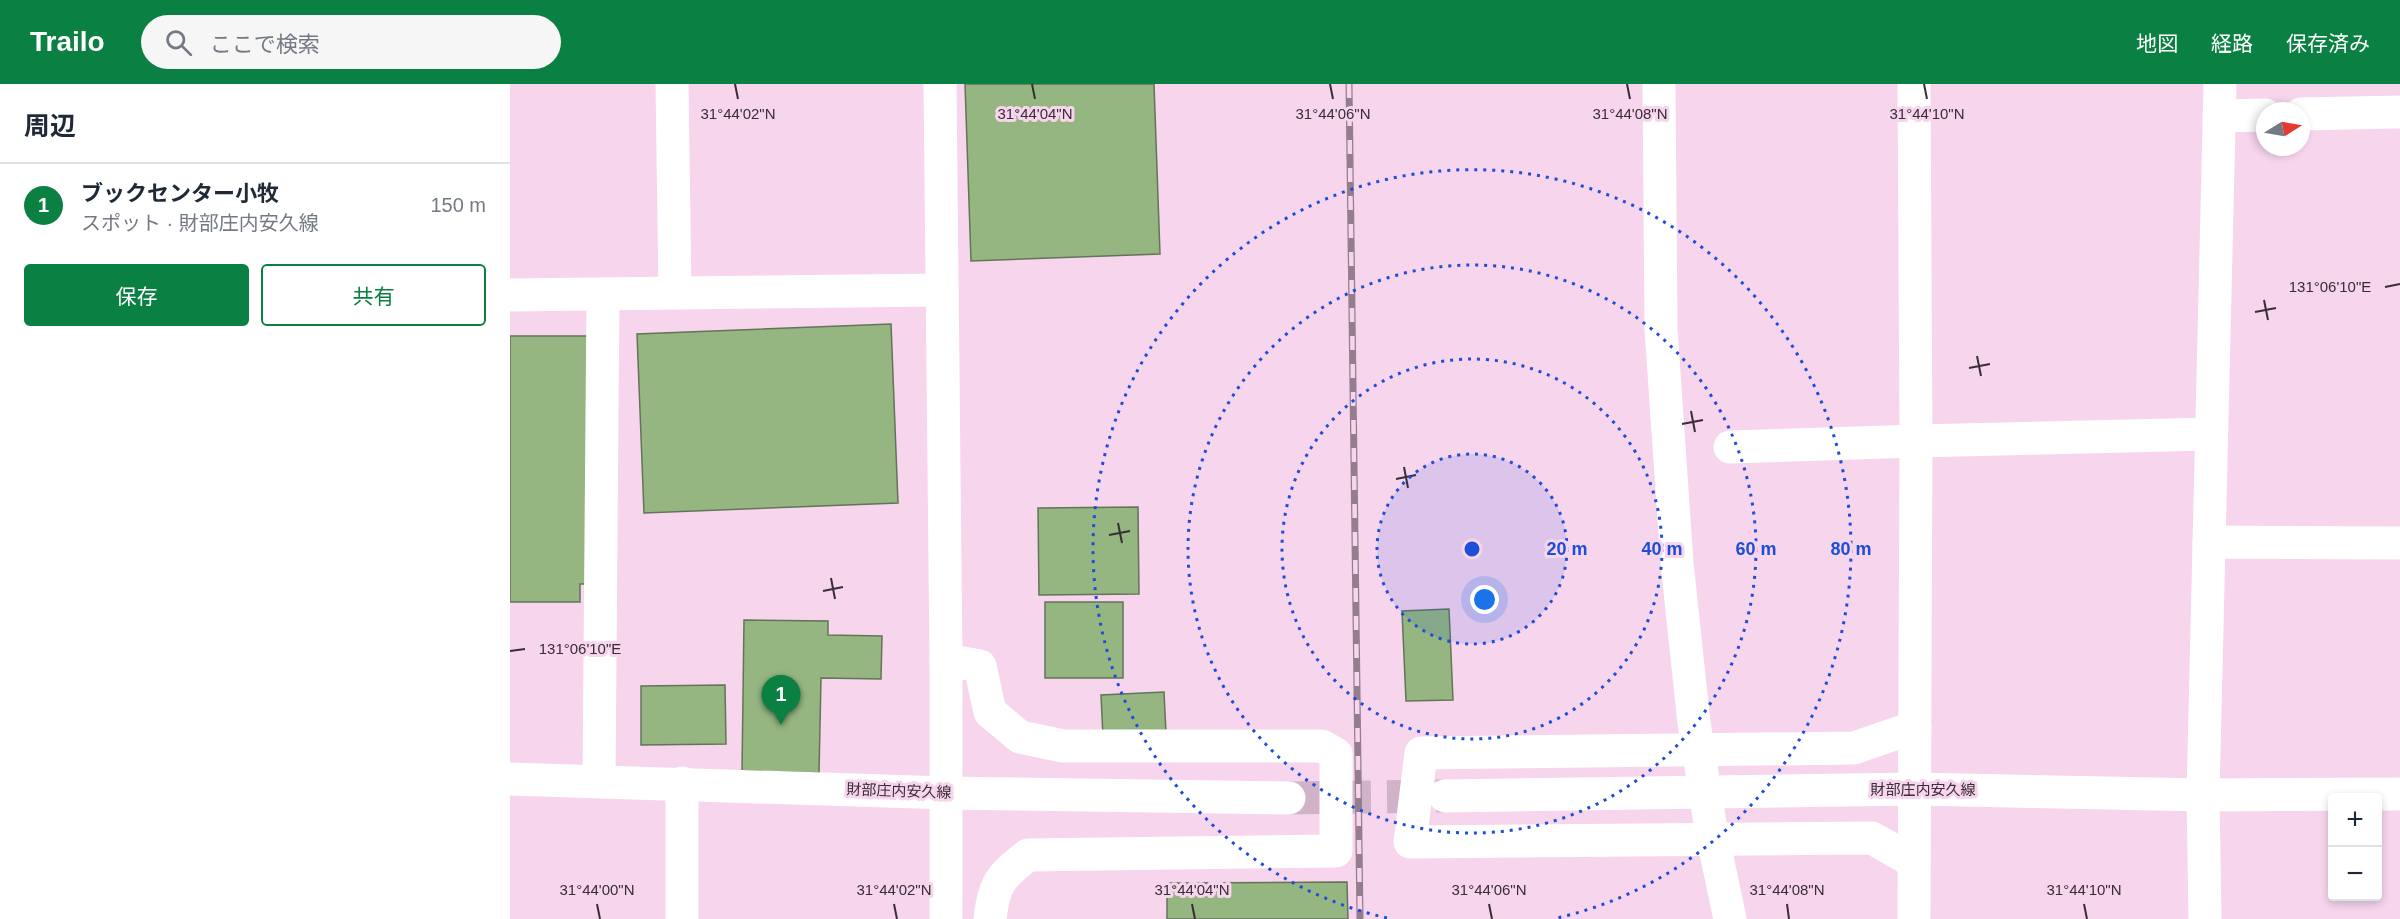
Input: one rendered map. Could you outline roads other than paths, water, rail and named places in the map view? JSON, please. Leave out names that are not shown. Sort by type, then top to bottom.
[{"type":"street","points":[[672,84],[675,293]]},
{"type":"street","points":[[940,84],[947,793],[946,919]]},
{"type":"street","points":[[1659,84],[1661,329],[1677,563],[1694,723],[1711,829],[1730,919]]},
{"type":"street","points":[[1914,84],[1916,441],[1914,919]]},
{"type":"street","points":[[2205,919],[2203,795],[2219,100],[2256,112]]},
{"type":"street","points":[[2310,114],[2400,112],[2400,120]]},
{"type":"street","points":[[510,295],[942,290]]},
{"type":"street","points":[[599,781],[603,294]]},
{"type":"street","points":[[1730,447],[2211,434]]},
{"type":"street","points":[[2209,542],[2400,543]]},
{"type":"street","points":[[946,660],[980,666],[990,712],[1020,737],[1063,746],[1322,746],[1336,754],[1336,851],[1028,855],[1006,873],[993,894],[990,919]]},
{"type":"street","points":[[1914,862],[1872,838],[1410,842],[1421,753],[1854,748],[1915,728]]},
{"type":"street","name":"財部庄内安久線","points":[[510,779],[947,793],[1289,798]]},
{"type":"street","points":[[682,783],[682,919]]},
{"type":"street","name":"財部庄内安久線","points":[[1445,796],[1914,789],[2203,795],[2400,795]]},
{"type":"tunnel","points":[[1289,798],[1443,796]]},
{"type":"railway","points":[[1349,84],[1360,919]]},
{"type":"place","name":"ブックセンター小牧","points":[[781,725]]}]
